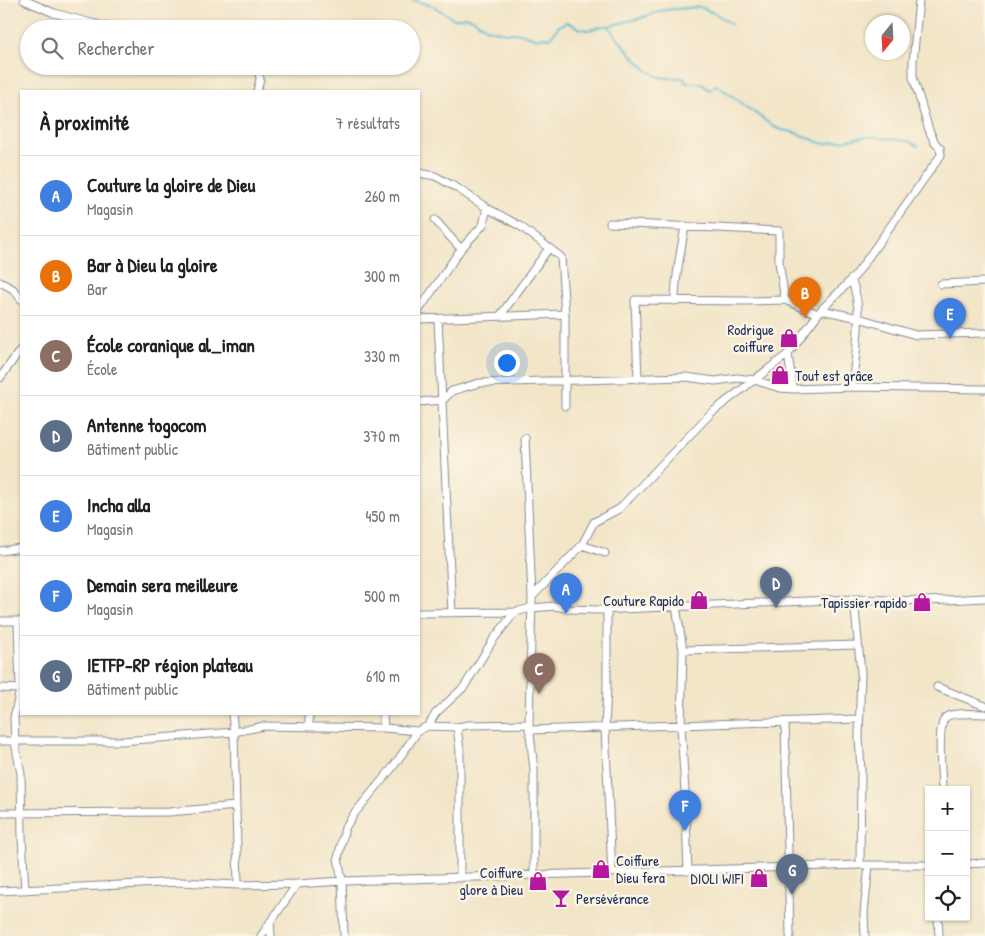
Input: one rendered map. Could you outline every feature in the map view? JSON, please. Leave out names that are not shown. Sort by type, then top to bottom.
[{"type":"street","points":[[24,0],[54,14],[78,20]]},
{"type":"street","points":[[532,597],[582,545],[594,522],[620,508],[712,413],[788,354],[819,312],[851,279],[880,242],[941,155],[940,148],[928,130],[914,83],[913,62],[919,0]]},
{"type":"street","points":[[258,90],[260,75]]},
{"type":"street","points":[[420,173],[435,176],[520,226],[561,257],[565,314],[565,406]]},
{"type":"street","points":[[420,309],[461,249],[483,225],[488,208]]},
{"type":"street","points":[[435,220],[461,249]]},
{"type":"street","points":[[610,223],[779,231],[779,262],[785,300]]},
{"type":"street","points":[[675,301],[675,282],[680,264],[685,226]]},
{"type":"street","points":[[500,316],[550,248]]},
{"type":"street","points":[[851,279],[856,291],[858,318],[852,388]]},
{"type":"street","points":[[941,284],[985,282]]},
{"type":"street","points":[[1,283],[13,289],[20,298]]},
{"type":"street","points":[[638,379],[635,300],[785,300],[819,312],[858,318],[916,334],[985,333]]},
{"type":"street","points":[[420,319],[565,314]]},
{"type":"street","points":[[438,319],[452,613]]},
{"type":"street","points":[[0,378],[20,350]]},
{"type":"street","points":[[788,354],[793,389]]},
{"type":"street","points":[[420,402],[443,400],[452,391],[479,382],[686,377],[715,381],[737,378],[793,389],[985,389]]},
{"type":"street","points":[[525,438],[532,597],[529,727],[534,770],[534,875]]},
{"type":"street","points":[[582,545],[605,553]]},
{"type":"street","points":[[0,551],[20,548]]},
{"type":"street","points":[[420,613],[515,612],[531,608],[555,606],[570,609],[607,609],[854,599],[928,600],[985,598]]},
{"type":"street","points":[[854,599],[861,672],[859,719],[861,766],[860,865]]},
{"type":"street","points":[[676,606],[683,650],[681,726],[688,871]]},
{"type":"street","points":[[607,609],[605,728],[612,873]]},
{"type":"street","points":[[428,726],[436,713],[464,687],[493,640],[515,612]]},
{"type":"street","points":[[0,621],[20,621]]},
{"type":"street","points":[[683,650],[858,645]]},
{"type":"street","points":[[937,687],[985,706]]},
{"type":"street","points":[[0,688],[20,689]]},
{"type":"street","points":[[20,693],[14,718],[15,742],[21,774],[25,890]]},
{"type":"street","points":[[942,786],[940,740],[944,720],[952,714],[985,714]]},
{"type":"street","points":[[232,715],[238,885]]},
{"type":"street","points":[[309,715],[309,727]]},
{"type":"street","points":[[383,715],[384,728]]},
{"type":"street","points":[[344,936],[342,881],[338,858],[345,828],[354,814],[393,767],[418,731],[428,726],[605,728],[859,719]]},
{"type":"street","points":[[785,722],[790,936]]},
{"type":"street","points":[[0,741],[122,741],[234,732],[264,726],[384,728],[418,731]]},
{"type":"street","points":[[457,726],[460,751],[460,878]]},
{"type":"street","points":[[0,813],[170,812],[236,806]]},
{"type":"street","points":[[970,864],[985,864]]},
{"type":"street","points":[[0,891],[180,882],[238,885],[297,884],[860,865],[925,865]]},
{"type":"street","points":[[865,936],[864,913],[869,865]]},
{"type":"street","points":[[261,936],[297,884]]},
{"type":"street","points":[[938,921],[938,936]]},
{"type":"street","points":[[270,922],[271,936]]},
{"type":"waterway","points":[[344,0],[349,0]]},
{"type":"waterway","points":[[412,0],[433,6],[454,19],[466,17],[473,19],[487,29],[507,33],[520,33],[538,39],[543,37],[550,38],[559,26],[567,22],[585,30],[608,26],[632,55],[654,74],[663,78],[684,78],[686,83],[701,83],[709,90],[717,85],[774,127],[824,144],[873,137],[908,141],[918,146]]},
{"type":"waterway","points":[[608,26],[664,10],[700,7],[716,14],[731,24]]},
{"type":"place","name":"Bar à Dieu la gloire","points":[[805,318]]},
{"type":"place","name":"Rodrigue coiffure","points":[[789,338]]},
{"type":"place","name":"Incha alla","points":[[950,339]]},
{"type":"place","name":"Tout est grâce","points":[[780,375]]},
{"type":"place","name":"Couture Rapido","points":[[699,600]]},
{"type":"place","name":"Tapissier rapido","points":[[922,602]]},
{"type":"place","name":"Antenne togocom","points":[[776,608]]},
{"type":"place","name":"Couture la gloire de Dieu","points":[[566,614]]},
{"type":"place","name":"École coranique al_iman","points":[[539,694]]},
{"type":"place","name":"Demain sera meilleure","points":[[685,831]]},
{"type":"place","name":"Coiffure Dieu fera","points":[[601,869]]},
{"type":"place","name":"DIOLI WIFI","points":[[759,878]]},
{"type":"place","name":"Coiffure glore à Dieu","points":[[538,881]]},
{"type":"place","name":"IETFP-RP région plateau","points":[[792,895]]},
{"type":"place","name":"Persévérance","points":[[561,898]]}]
